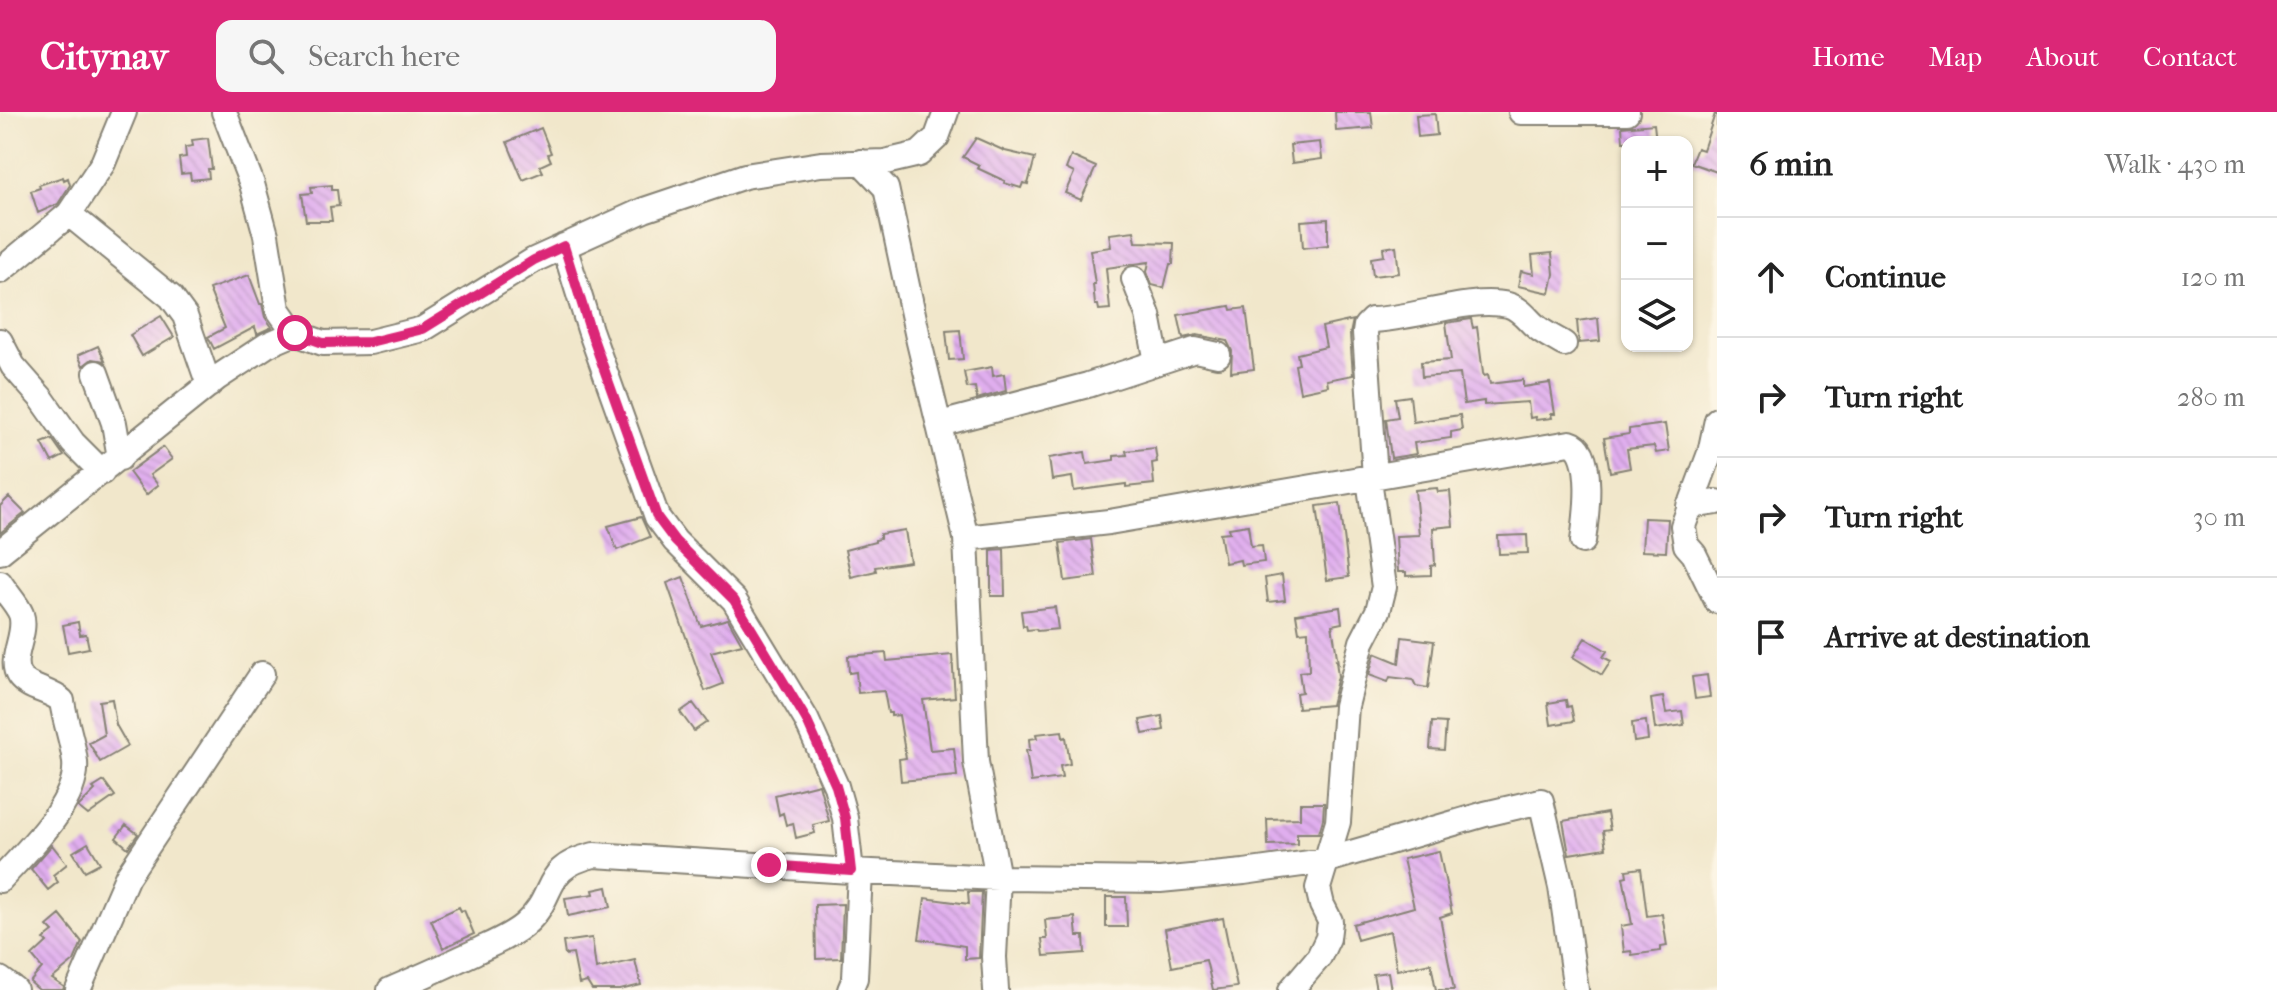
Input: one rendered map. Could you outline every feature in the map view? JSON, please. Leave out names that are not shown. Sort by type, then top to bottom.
[{"type":"street","points":[[0,271],[69,214],[103,163],[124,112]]},
{"type":"street","points":[[224,112],[263,222],[278,309],[295,333],[323,343],[370,342],[423,329],[534,260],[644,210],[745,176],[821,164],[885,162],[919,154]]},
{"type":"street","points":[[886,188],[937,137],[946,112]]},
{"type":"street","points":[[1521,112],[1627,112]]},
{"type":"street","points":[[861,162],[886,188],[966,538],[976,762],[998,878],[994,957],[996,990]]},
{"type":"street","points":[[69,214],[171,297],[185,316],[209,385]]},
{"type":"street","points":[[564,246],[590,330],[657,517],[675,541],[734,600],[806,719],[836,786],[856,871],[855,978],[850,990]]},
{"type":"street","points":[[1134,279],[1148,315],[1157,362]]},
{"type":"street","points":[[1291,990],[1319,957],[1328,938],[1330,921],[1318,888],[1338,822],[1346,706],[1362,642],[1378,611],[1384,587],[1372,478],[1366,326],[1372,320],[1396,320],[1458,306],[1509,305],[1564,344]]},
{"type":"street","points":[[0,552],[209,385],[267,345],[295,333]]},
{"type":"street","points":[[0,341],[13,366],[42,399],[73,443],[111,465]]},
{"type":"street","points":[[940,424],[1088,385],[1195,350],[1218,355]]},
{"type":"street","points":[[96,373],[114,423],[111,465]]},
{"type":"street","points":[[1717,420],[1710,453],[1683,526],[1686,545],[1694,554],[1717,601]]},
{"type":"street","points":[[966,538],[1109,522],[1570,443],[1582,451],[1589,497],[1583,541]]},
{"type":"street","points":[[1689,506],[1717,502]]},
{"type":"street","points":[[0,583],[21,615],[23,628],[16,666],[18,675],[62,701],[75,765],[71,792],[46,828],[0,880]]},
{"type":"street","points":[[78,990],[127,877],[262,674]]},
{"type":"street","points":[[390,990],[522,927],[540,909],[557,871],[573,860],[594,855],[998,878],[1160,880],[1324,861],[1541,801],[1561,887],[1576,990]]},
{"type":"street","points":[[0,979],[15,990]]},
{"type":"building","points":[[1335,112],[1371,112],[1373,128],[1336,131]]},
{"type":"building","points":[[1435,114],[1437,135],[1418,137],[1416,115]]},
{"type":"building","points":[[1715,114],[1717,172],[1693,164],[1697,148],[1703,150]]},
{"type":"building","points":[[1654,124],[1655,136],[1623,136],[1622,127]]},
{"type":"building","points":[[541,128],[551,161],[540,166],[543,172],[523,180],[507,142]]},
{"type":"building","points":[[208,138],[212,169],[208,169],[209,178],[191,180],[190,173],[181,174],[179,158],[186,157],[185,147],[193,146],[192,140]]},
{"type":"building","points":[[976,138],[1005,151],[1035,158],[1028,184],[1023,183],[1021,188],[1004,183],[963,157]]},
{"type":"building","points":[[1320,142],[1322,159],[1292,163],[1290,145]]},
{"type":"building","points":[[1071,156],[1096,167],[1081,200],[1065,193],[1074,173],[1066,169]]},
{"type":"building","points":[[63,177],[64,180],[68,178],[70,185],[58,204],[38,213],[31,191]]},
{"type":"building","points":[[332,185],[332,190],[337,190],[339,206],[330,207],[332,221],[306,221],[302,194],[312,193],[311,187]]},
{"type":"building","points":[[1328,219],[1328,245],[1303,248],[1301,221]]},
{"type":"building","points":[[1134,231],[1136,242],[1174,243],[1173,264],[1170,264],[1164,288],[1152,285],[1147,272],[1149,262],[1106,268],[1110,309],[1099,310],[1095,305],[1090,250],[1111,247],[1109,234]]},
{"type":"building","points":[[1396,246],[1399,273],[1373,276],[1371,258],[1384,256],[1383,248]]},
{"type":"building","points":[[1552,253],[1554,274],[1550,293],[1518,286],[1521,271],[1534,274],[1532,255]]},
{"type":"building","points":[[249,275],[272,327],[257,334],[255,327],[214,349],[208,337],[225,328],[209,289]]},
{"type":"building","points":[[1230,306],[1231,310],[1246,308],[1254,369],[1231,372],[1232,351],[1227,341],[1197,335],[1183,338],[1178,315]]},
{"type":"building","points":[[161,316],[174,337],[142,356],[130,335]]},
{"type":"building","points":[[1598,318],[1600,341],[1579,343],[1577,321]]},
{"type":"building","points":[[1471,319],[1473,328],[1477,327],[1483,373],[1484,376],[1488,375],[1490,384],[1523,380],[1523,387],[1550,383],[1555,414],[1551,414],[1552,418],[1530,418],[1528,402],[1464,404],[1460,374],[1422,377],[1421,362],[1451,360],[1446,323]]},
{"type":"building","points":[[1353,320],[1350,334],[1353,375],[1327,380],[1328,386],[1300,392],[1295,365],[1299,364],[1297,354],[1326,347],[1322,327]]},
{"type":"building","points":[[960,330],[963,359],[949,360],[946,331]]},
{"type":"building","points":[[98,346],[105,361],[92,359],[83,366],[78,355]]},
{"type":"building","points":[[992,367],[993,376],[1004,374],[1006,391],[977,399],[975,387],[967,388],[964,372]]},
{"type":"building","points":[[1410,396],[1413,422],[1460,415],[1462,430],[1451,432],[1451,438],[1414,443],[1416,454],[1391,458],[1386,419],[1398,417],[1395,398]]},
{"type":"building","points":[[1665,424],[1669,451],[1656,453],[1654,446],[1627,449],[1630,468],[1610,472],[1604,438],[1629,434],[1629,429]]},
{"type":"building","points":[[52,439],[64,456],[52,462],[42,443]]},
{"type":"building","points":[[163,447],[172,459],[150,475],[158,485],[146,495],[129,472]]},
{"type":"building","points":[[1155,448],[1157,462],[1152,463],[1154,484],[1126,487],[1126,484],[1074,491],[1072,477],[1052,480],[1049,458],[1085,452],[1087,464],[1114,460],[1114,456],[1127,455],[1126,451]]},
{"type":"building","points":[[1437,488],[1438,492],[1450,491],[1453,526],[1433,528],[1435,565],[1431,566],[1431,575],[1406,576],[1406,572],[1398,572],[1396,536],[1419,535],[1415,490]]},
{"type":"building","points":[[9,497],[25,513],[0,533],[0,506]]},
{"type":"building","points":[[1340,503],[1349,577],[1327,580],[1317,506]]},
{"type":"building","points":[[641,517],[650,537],[617,550],[608,526]]},
{"type":"building","points":[[1644,518],[1668,519],[1666,552],[1642,551]]},
{"type":"building","points":[[1248,525],[1251,546],[1262,545],[1264,562],[1241,565],[1240,560],[1225,563],[1220,533]]},
{"type":"building","points":[[905,530],[910,562],[875,567],[876,571],[851,577],[845,550],[875,542],[880,539],[880,534]]},
{"type":"building","points":[[1527,535],[1528,553],[1499,554],[1498,536]]},
{"type":"building","points":[[1091,539],[1096,577],[1065,581],[1060,543]]},
{"type":"building","points":[[1004,549],[1005,596],[991,596],[991,550]]},
{"type":"building","points":[[1282,575],[1285,600],[1268,602],[1265,578]]},
{"type":"building","points":[[683,577],[701,626],[728,619],[742,644],[711,652],[723,684],[705,691],[667,583]]},
{"type":"building","points":[[1055,607],[1058,629],[1037,631],[1027,630],[1026,625],[1023,626],[1021,611]]},
{"type":"building","points":[[1340,607],[1342,623],[1332,625],[1338,676],[1331,705],[1298,708],[1296,693],[1302,692],[1299,672],[1309,671],[1308,631],[1299,632],[1296,614]]},
{"type":"building","points":[[78,622],[80,635],[86,634],[89,648],[68,652],[63,625]]},
{"type":"building","points":[[1402,637],[1434,641],[1428,688],[1416,686],[1413,680],[1390,677],[1388,682],[1369,675],[1375,653],[1399,663]]},
{"type":"building","points":[[1585,638],[1607,651],[1603,657],[1611,661],[1602,675],[1573,657]]},
{"type":"building","points":[[886,653],[887,661],[952,655],[955,697],[923,700],[930,750],[954,748],[957,776],[901,781],[899,759],[906,758],[899,715],[891,716],[888,713],[884,691],[858,693],[856,672],[849,673],[848,656]]},
{"type":"building","points":[[1707,675],[1710,697],[1695,699],[1692,677]]},
{"type":"building","points":[[1663,697],[1666,713],[1682,711],[1684,725],[1655,729],[1651,699]]},
{"type":"building","points":[[112,699],[116,725],[128,746],[100,762],[89,743],[104,735],[99,701]]},
{"type":"building","points":[[1566,700],[1567,707],[1571,706],[1574,721],[1551,725],[1548,703]]},
{"type":"building","points":[[693,703],[707,722],[694,731],[680,712]]},
{"type":"building","points":[[1162,716],[1164,730],[1143,734],[1140,720]]},
{"type":"building","points":[[1646,721],[1648,740],[1634,742],[1632,723]]},
{"type":"building","points":[[1432,722],[1446,723],[1444,750],[1430,749]]},
{"type":"building","points":[[1062,731],[1063,738],[1066,737],[1070,764],[1060,766],[1062,778],[1031,782],[1026,750],[1030,750],[1029,739],[1037,738],[1036,734]]},
{"type":"building","points":[[104,781],[115,796],[88,815],[78,807],[95,790],[93,788]]},
{"type":"building","points":[[819,784],[829,821],[813,825],[815,833],[796,838],[793,823],[786,825],[783,813],[779,815],[775,795]]},
{"type":"building","points":[[1300,803],[1324,803],[1319,833],[1297,833],[1297,844],[1268,845],[1267,819],[1300,818]]},
{"type":"building","points":[[1607,813],[1610,830],[1603,831],[1606,848],[1569,854],[1563,821]]},
{"type":"building","points":[[126,825],[138,834],[128,848],[116,838]]},
{"type":"building","points":[[88,843],[100,863],[85,871],[73,852]]},
{"type":"building","points":[[52,845],[67,864],[53,875],[58,882],[48,890],[31,869]]},
{"type":"building","points":[[1439,851],[1452,913],[1440,917],[1454,990],[1436,990],[1431,963],[1397,970],[1390,931],[1357,940],[1353,924],[1414,907],[1403,859]]},
{"type":"building","points":[[1641,868],[1647,916],[1662,914],[1667,946],[1661,947],[1661,951],[1632,955],[1631,951],[1624,952],[1621,926],[1632,924],[1623,877],[1627,876],[1626,870]]},
{"type":"building","points":[[607,887],[611,907],[568,916],[565,898],[594,894],[593,890]]},
{"type":"building","points":[[968,892],[982,892],[979,958],[965,959],[965,946],[919,939],[925,898],[969,904]]},
{"type":"building","points":[[1106,897],[1126,897],[1127,927],[1106,927]]},
{"type":"building","points":[[843,904],[841,958],[816,959],[815,905]]},
{"type":"building","points":[[459,907],[461,911],[464,910],[474,934],[443,948],[431,920]]},
{"type":"building","points":[[60,915],[82,942],[74,961],[52,979],[64,987],[63,990],[39,990],[30,982],[42,968],[32,956],[53,932],[47,926]]},
{"type":"building","points":[[1075,917],[1077,936],[1084,936],[1085,953],[1044,956],[1042,939],[1047,939],[1045,920]]},
{"type":"building","points":[[1223,918],[1237,987],[1213,990],[1206,960],[1172,967],[1165,929]]},
{"type":"building","points":[[592,938],[596,969],[635,960],[641,985],[620,990],[592,990],[587,982],[579,984],[573,954],[565,955],[563,942]]},
{"type":"building","points":[[1388,972],[1391,990],[1376,990],[1373,974]]},
{"type":"route","points":[[295,333],[323,343],[370,342],[423,329],[534,260],[564,246],[590,330],[657,517],[675,541],[734,600],[806,719],[836,786],[845,818],[851,871],[769,865]]}]
